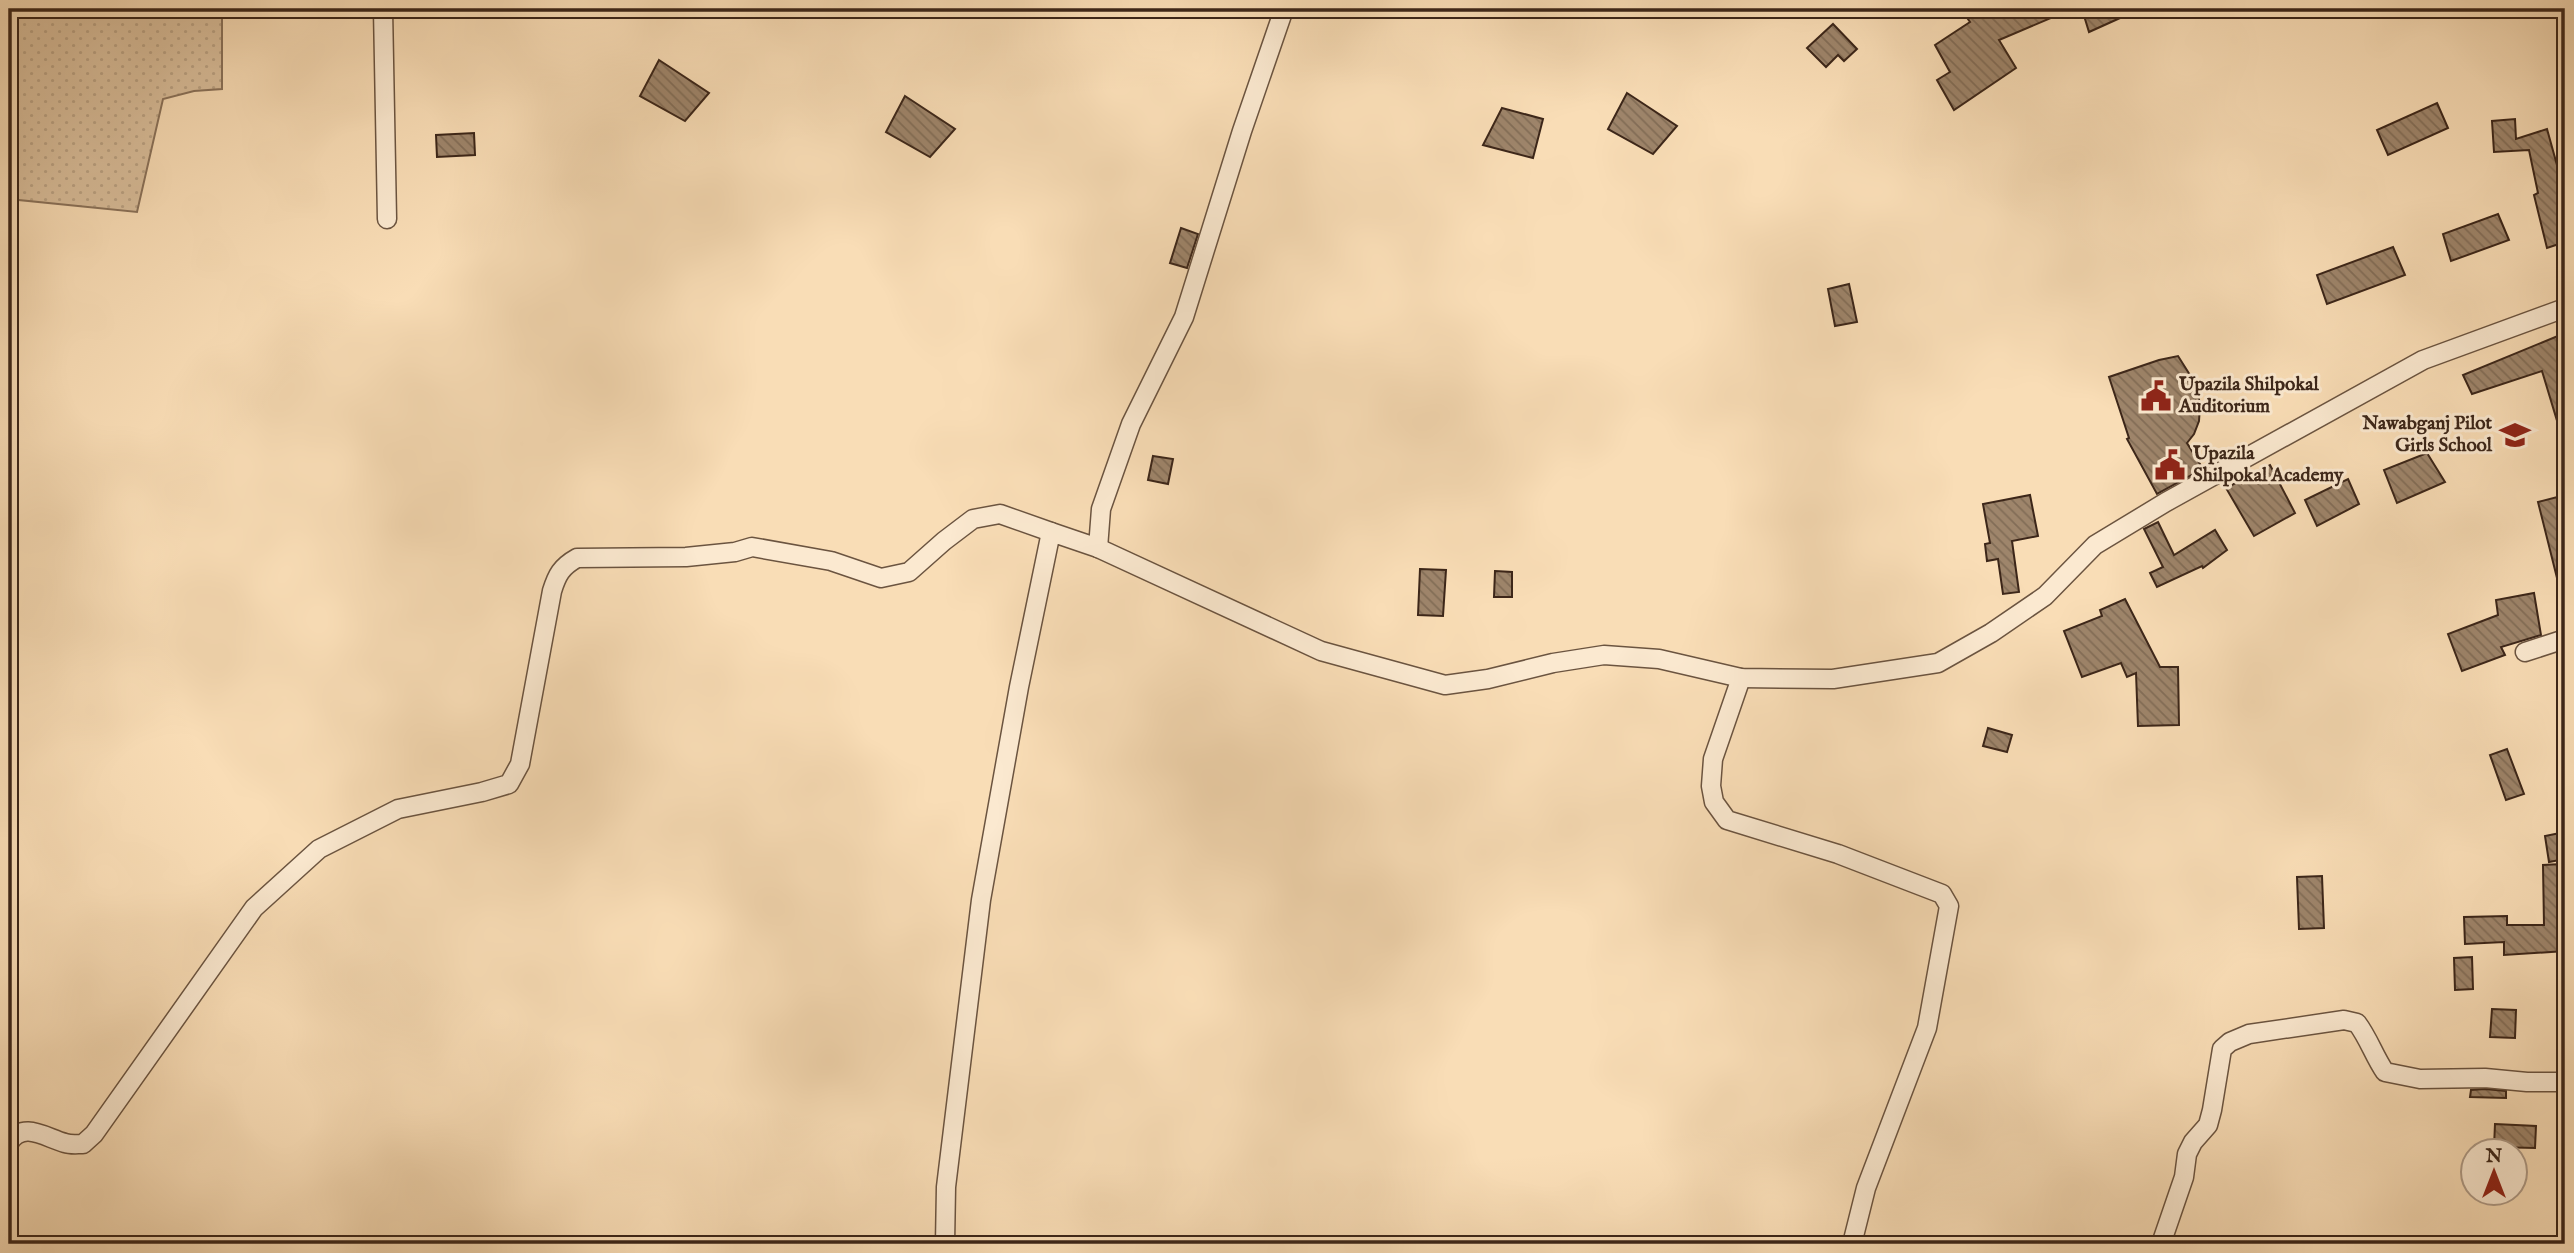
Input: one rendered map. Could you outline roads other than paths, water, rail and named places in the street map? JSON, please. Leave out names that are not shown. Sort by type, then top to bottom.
[{"type":"street","points":[[383,9],[387,219]]},
{"type":"street","points":[[1098,548],[1101,509],[1131,424],[1184,317],[1242,131],[1284,9]]},
{"type":"street","points":[[9,1143],[12,1137],[23,1130],[68,1144],[83,1144],[94,1134],[254,908],[319,849],[398,808],[482,792],[509,784],[520,764],[557,575],[565,565],[577,558],[687,556],[735,552],[752,547],[831,561],[881,578],[909,572],[973,519],[1000,513],[1098,548],[1321,651],[1445,685],[1488,680],[1553,663],[1604,654],[1659,659],[1741,678],[1833,680],[1938,663],[1991,633],[2045,596],[2095,545],[2166,502],[2423,359],[2565,308]]},
{"type":"street","points":[[945,1244],[946,1187],[981,901],[1019,687],[1051,532]]},
{"type":"street","points":[[2525,652],[2565,639]]},
{"type":"street","points":[[1741,678],[1713,759],[1711,786],[1714,802],[1727,820],[1838,854],[1942,894],[1949,906],[1927,1028],[1866,1188],[1852,1244]]},
{"type":"street","points":[[2161,1244],[2184,1177],[2187,1154],[2193,1142],[2208,1125],[2222,1049],[2230,1042],[2249,1034],[2344,1020],[2357,1023],[2370,1040],[2374,1056],[2385,1072],[2420,1079],[2485,1078],[2565,1082]]},
{"type":"place","name":"Upazila Shilpokal Auditorium","points":[[2156,396]]},
{"type":"place","name":"Nawabganj Pilot Girls School","points":[[2515,435]]},
{"type":"place","name":"Upazila Shilpokal Academy","points":[[2170,465]]}]
